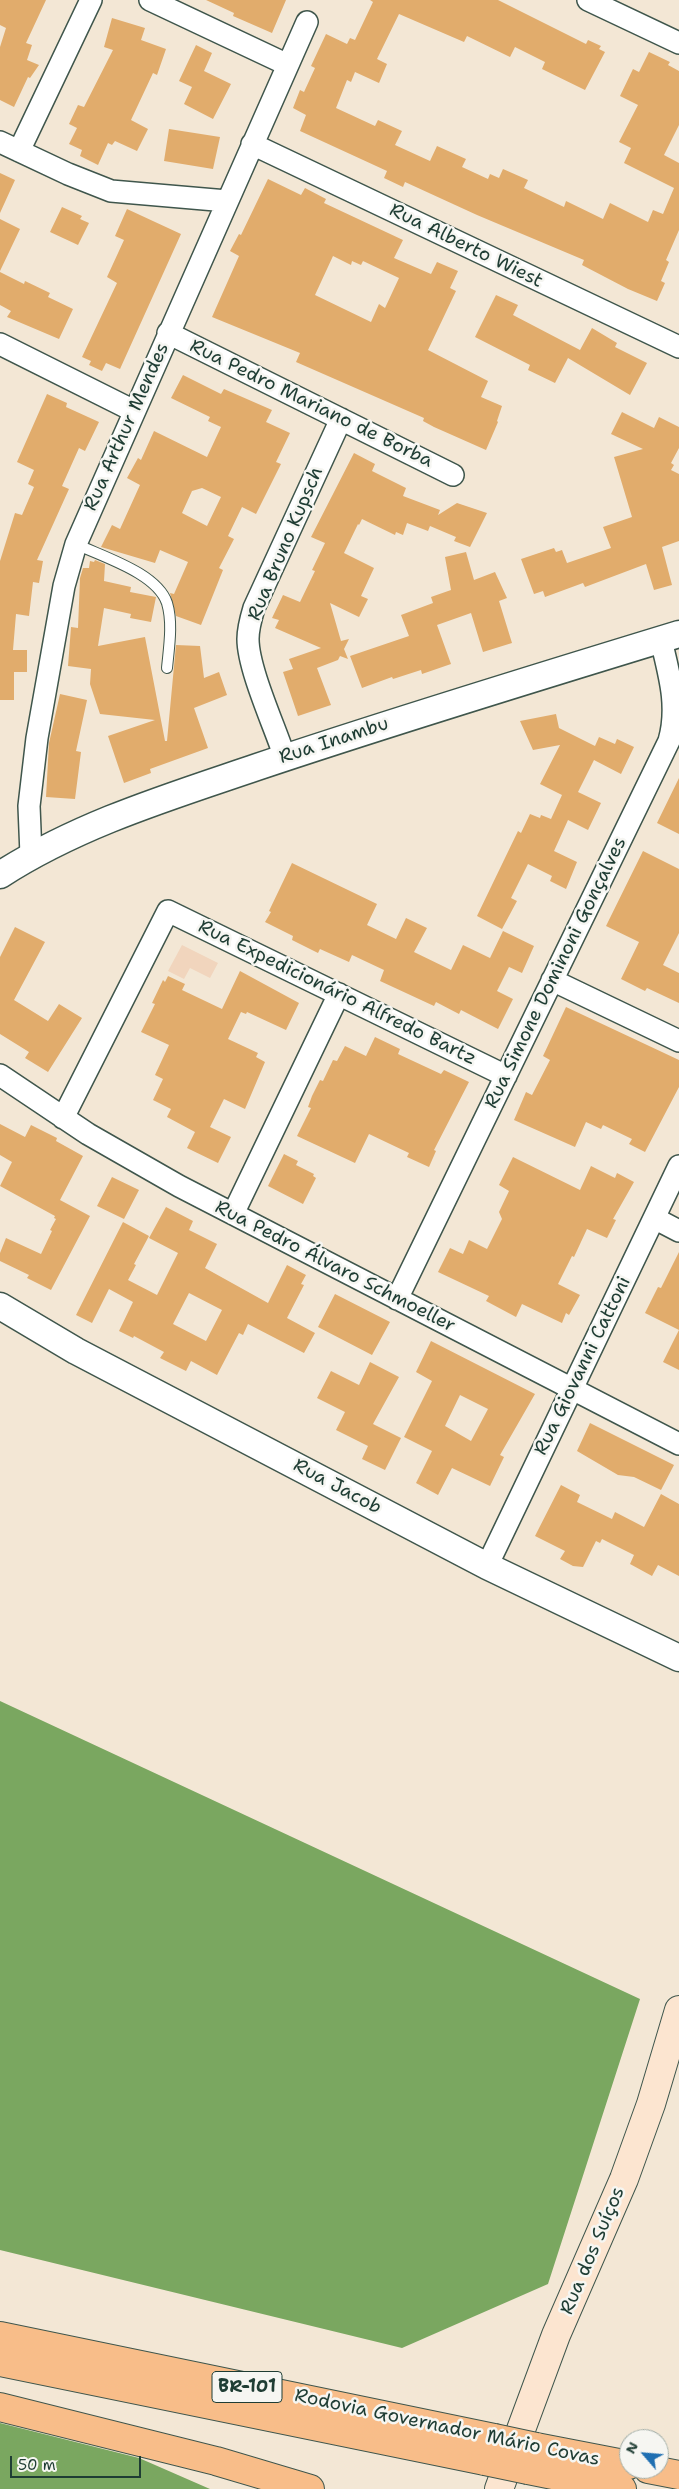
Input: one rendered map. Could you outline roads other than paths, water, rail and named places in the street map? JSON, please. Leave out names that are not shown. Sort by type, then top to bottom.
[{"type":"highway","name":"Rodovia Governador Mário Covas","points":[[0,2336],[532,2459],[622,2489]]},
{"type":"highway","name":"Rodovia Governador Mário Covas","points":[[0,2362],[490,2450]]},
{"type":"highway","points":[[0,2407],[216,2460],[310,2489]]},
{"type":"highway","name":"Rodovia Governador Mário Covas","points":[[532,2459],[619,2464]]},
{"type":"main road","name":"Rua dos Suíços","points":[[500,2489],[556,2335],[624,2179],[651,2104],[679,2010]]},
{"type":"street","points":[[19,151],[90,0]]},
{"type":"street","points":[[150,0],[288,65]]},
{"type":"street","points":[[588,0],[679,43]]},
{"type":"street","name":"Rua Arthur Mendes","points":[[31,855],[29,806],[37,738],[64,586],[76,544],[307,22]]},
{"type":"street","points":[[0,142],[68,174],[111,191],[227,201]]},
{"type":"street","name":"Rua Alberto Wiest","points":[[252,144],[679,347]]},
{"type":"street","name":"Rua Pedro Mariano de Borba","points":[[168,334],[453,476]]},
{"type":"street","points":[[0,344],[134,412]]},
{"type":"street","name":"Rua Bruno Kupsch","points":[[285,758],[250,656],[248,639],[250,622],[254,608],[341,419]]},
{"type":"street","name":"Rua Inambu","points":[[0,875],[31,855],[84,829],[431,709],[670,637]]},
{"type":"street","name":"Rua Simone Dominoni Gonçalves","points":[[397,1299],[673,729],[675,699],[670,637]]},
{"type":"street","name":"Rua Expedicionário Alfredo Bartz","points":[[63,1118],[168,911],[506,1076]]},
{"type":"street","points":[[552,980],[679,1041]]},
{"type":"street","points":[[233,1214],[340,994]]},
{"type":"street","name":"Rua Pedro Álvaro Schmoeller","points":[[0,1075],[63,1118],[140,1164],[679,1444]]},
{"type":"street","name":"Rua Giovanni Cattoni","points":[[487,1566],[679,1166]]},
{"type":"street","points":[[654,1218],[679,1230]]},
{"type":"street","name":"Rua Jacob","points":[[0,1306],[76,1351],[487,1566],[679,1658]]},
{"type":"lane","points":[[76,544],[149,579],[160,590],[167,603],[169,618],[167,668]]}]
